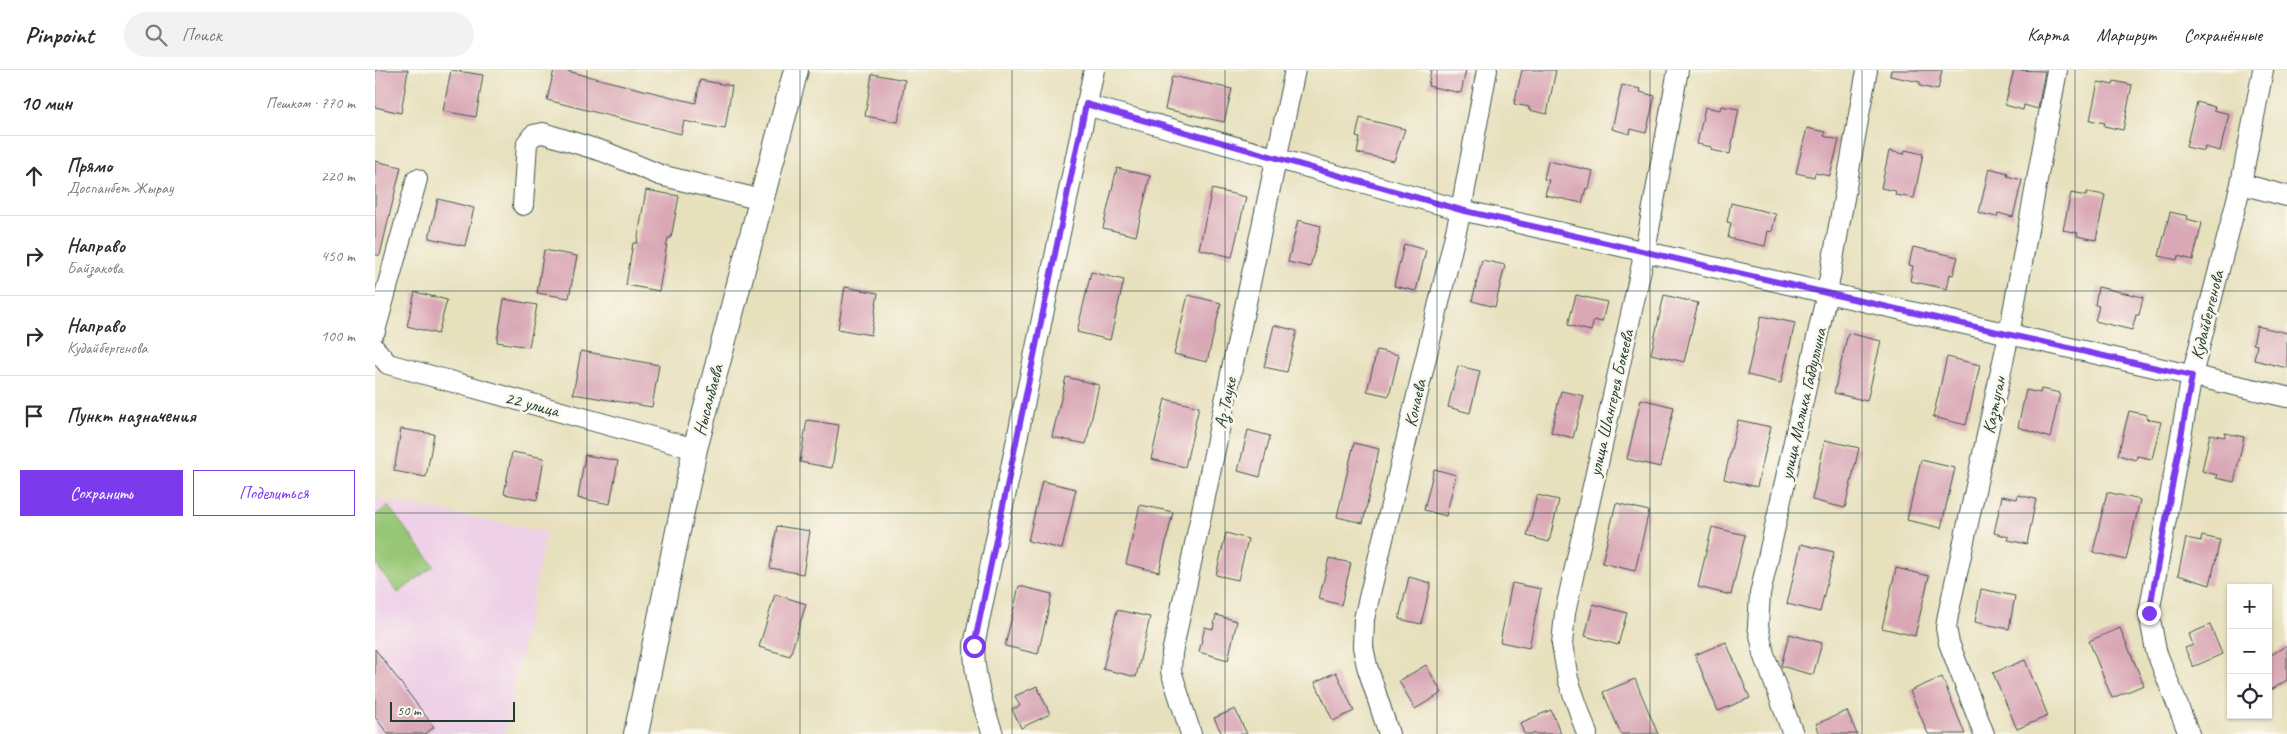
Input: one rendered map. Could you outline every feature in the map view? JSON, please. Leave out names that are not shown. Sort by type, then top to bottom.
[{"type":"street","name":"Нысанбаева","points":[[636,734],[695,449],[796,70]]},
{"type":"street","points":[[993,734],[979,695],[974,670],[974,646],[1094,70]]},
{"type":"street","name":"Аз Тауке","points":[[1191,734],[1173,679],[1172,653],[1295,70]]},
{"type":"street","name":"Конаева","points":[[1389,734],[1367,666],[1363,647],[1364,619],[1461,210],[1487,70]]},
{"type":"street","name":"улица Шангерея Бокеева","points":[[1587,734],[1567,678],[1562,644],[1565,613],[1645,251],[1679,70]]},
{"type":"street","name":"улица Малика Габдуллина","points":[[1793,734],[1764,654],[1758,626],[1760,602],[1827,293],[1867,70]]},
{"type":"street","name":"Казтуган","points":[[1984,734],[1949,644],[1946,628],[2009,334],[2057,70]]},
{"type":"street","name":"Кудайбергенова","points":[[2189,734],[2155,651],[2149,613],[2192,376],[2241,184],[2263,70]]},
{"type":"street","points":[[1086,104],[1277,156],[1461,210],[2287,397]]},
{"type":"street","points":[[523,205],[527,143],[533,135],[543,133],[605,152],[660,176],[762,200]]},
{"type":"street","points":[[375,331],[417,179]]},
{"type":"street","points":[[2241,184],[2287,196]]},
{"type":"street","name":"22 улица","points":[[375,349],[387,364],[695,449]]},
{"type":"shaded area","points":[[375,498],[546,532],[505,734],[375,734]]},
{"type":"green space","points":[[388,506],[434,566],[398,593],[375,563],[375,516]]},
{"type":"building","points":[[375,70],[408,70],[401,113],[375,107]]},
{"type":"building","points":[[451,70],[483,75],[476,117],[443,111]]},
{"type":"building","points":[[554,70],[563,70],[696,103],[700,80],[732,86],[725,129],[684,121],[681,134],[547,100]]},
{"type":"building","points":[[1431,70],[1466,70],[1461,93],[1428,86]]},
{"type":"building","points":[[1522,70],[1556,70],[1547,114],[1514,104]]},
{"type":"building","points":[[1891,70],[1942,70],[1938,90],[1920,86],[1920,82],[1890,76]]},
{"type":"building","points":[[2014,70],[2045,71],[2038,109],[2024,105],[2023,110],[2005,105]]},
{"type":"building","points":[[872,74],[905,80],[898,122],[865,116]]},
{"type":"building","points":[[1172,76],[1232,89],[1224,122],[1165,109]]},
{"type":"building","points":[[2114,81],[2132,85],[2123,130],[2104,126],[2105,123],[2090,120],[2098,82],[2113,85]]},
{"type":"building","points":[[1622,85],[1641,89],[1640,92],[1655,96],[1646,133],[1631,129],[1630,134],[1612,129]]},
{"type":"building","points":[[2197,102],[2215,107],[2214,110],[2229,114],[2220,151],[2205,147],[2204,151],[2186,147]]},
{"type":"building","points":[[1721,106],[1739,109],[1730,154],[1711,150],[1712,147],[1697,144],[1705,107],[1720,110]]},
{"type":"building","points":[[1360,118],[1405,129],[1394,161],[1357,153],[1360,138],[1356,137]]},
{"type":"building","points":[[1807,128],[1825,132],[1824,136],[1839,140],[1830,176],[1815,173],[1814,177],[1796,173]]},
{"type":"building","points":[[1905,150],[1923,154],[1914,198],[1895,195],[1896,191],[1881,188],[1889,151],[1904,154]]},
{"type":"building","points":[[375,161],[401,167],[380,255],[375,255]]},
{"type":"building","points":[[1548,161],[1593,171],[1589,189],[1586,188],[1582,203],[1545,195],[1549,180],[1544,179]]},
{"type":"building","points":[[1117,168],[1150,176],[1136,236],[1103,228]]},
{"type":"building","points":[[1989,168],[2008,173],[2007,176],[2022,180],[2013,217],[1998,213],[1997,217],[1979,213]]},
{"type":"building","points":[[1212,189],[1246,197],[1232,257],[1199,249]]},
{"type":"building","points":[[646,190],[679,196],[671,238],[668,238],[659,291],[626,285],[633,243],[637,243]]},
{"type":"building","points":[[2087,192],[2105,195],[2096,240],[2077,236],[2078,233],[2063,230],[2071,193],[2086,196]]},
{"type":"building","points":[[438,199],[474,208],[465,246],[429,238]]},
{"type":"building","points":[[1731,203],[1776,214],[1772,232],[1768,231],[1765,246],[1728,238],[1731,223],[1727,222]]},
{"type":"building","points":[[2170,212],[2188,216],[2187,219],[2202,223],[2193,260],[2178,256],[2177,260],[2159,256]]},
{"type":"building","points":[[1298,220],[1321,226],[1310,267],[1288,262]]},
{"type":"building","points":[[1404,244],[1426,250],[1416,291],[1394,286]]},
{"type":"building","points":[[1913,247],[1958,257],[1953,275],[1950,274],[1947,289],[1910,281],[1913,266],[1909,265]]},
{"type":"building","points":[[544,250],[577,256],[569,298],[537,293]]},
{"type":"building","points":[[1482,260],[1505,265],[1495,307],[1472,301]]},
{"type":"building","points":[[1091,272],[1124,280],[1110,340],[1077,332]]},
{"type":"building","points":[[845,287],[878,293],[871,335],[838,329]]},
{"type":"building","points":[[2098,287],[2143,297],[2139,315],[2136,315],[2132,330],[2095,321],[2099,306],[2095,305]]},
{"type":"building","points":[[415,292],[447,300],[438,334],[407,326]]},
{"type":"building","points":[[1188,295],[1221,303],[1207,362],[1174,354]]},
{"type":"building","points":[[1576,295],[1607,302],[1602,322],[1594,320],[1591,331],[1568,325]]},
{"type":"building","points":[[1664,295],[1698,303],[1684,362],[1651,354]]},
{"type":"building","points":[[504,299],[537,305],[529,347],[497,342]]},
{"type":"building","points":[[1761,316],[1795,323],[1781,383],[1747,375]]},
{"type":"building","points":[[1274,325],[1297,331],[1287,372],[1264,367]]},
{"type":"building","points":[[2257,326],[2287,333],[2287,368],[2254,360],[2257,345],[2253,344]]},
{"type":"building","points":[[1848,333],[1881,341],[1867,401],[1834,393]]},
{"type":"building","points":[[1377,350],[1399,355],[1389,396],[1367,391]]},
{"type":"building","points":[[581,351],[659,365],[652,407],[573,394]]},
{"type":"building","points":[[1947,357],[1980,365],[1966,425],[1933,417]]},
{"type":"building","points":[[1458,366],[1480,371],[1470,413],[1448,407]]},
{"type":"building","points":[[1066,377],[1099,385],[1086,444],[1052,437]]},
{"type":"building","points":[[2041,389],[2060,393],[2050,438],[2018,427],[2026,390],[2040,393]]},
{"type":"building","points":[[1561,391],[1584,396],[1573,438],[1551,432]]},
{"type":"building","points":[[1165,399],[1199,407],[1185,467],[1151,459]]},
{"type":"building","points":[[1641,399],[1674,407],[1660,467],[1627,459]]},
{"type":"building","points":[[2129,411],[2147,415],[2146,419],[2161,422],[2152,459],[2137,456],[2136,460],[2118,455]]},
{"type":"building","points":[[807,420],[839,425],[832,468],[800,462]]},
{"type":"building","points":[[1738,420],[1771,427],[1757,487],[1724,479]]},
{"type":"building","points":[[401,429],[434,434],[426,477],[394,471]]},
{"type":"building","points":[[1248,430],[1270,436],[1260,477],[1238,471]]},
{"type":"building","points":[[2225,433],[2244,437],[2234,482],[2216,478],[2217,475],[2202,471],[2210,434],[2225,437]]},
{"type":"building","points":[[1825,440],[1859,448],[1845,508],[1812,500]]},
{"type":"building","points":[[1354,443],[1379,449],[1363,523],[1337,517]]},
{"type":"building","points":[[512,452],[544,458],[537,500],[504,494]]},
{"type":"building","points":[[585,455],[618,461],[610,504],[578,498]]},
{"type":"building","points":[[1921,460],[1955,468],[1941,528],[1907,520]]},
{"type":"building","points":[[1434,469],[1456,475],[1446,516],[1424,510]]},
{"type":"building","points":[[1042,481],[1076,489],[1062,549],[1028,541]]},
{"type":"building","points":[[2107,492],[2140,500],[2126,560],[2093,552]]},
{"type":"building","points":[[1537,495],[1559,500],[1549,542],[1527,536]]},
{"type":"building","points":[[2018,495],[2036,499],[2027,544],[2008,540],[2009,537],[1994,533],[2002,496],[2017,499]]},
{"type":"building","points":[[1616,503],[1649,511],[1635,571],[1602,563]]},
{"type":"building","points":[[1140,505],[1173,512],[1159,572],[1126,564]]},
{"type":"building","points":[[777,526],[810,531],[803,574],[770,568]]},
{"type":"building","points":[[1712,527],[1745,535],[1731,595],[1698,587]]},
{"type":"building","points":[[1226,533],[1248,539],[1238,580],[1216,575]]},
{"type":"building","points":[[2202,536],[2220,540],[2210,585],[2178,575],[2186,538],[2201,541]]},
{"type":"building","points":[[1801,544],[1834,552],[1820,612],[1787,604]]},
{"type":"building","points":[[1329,558],[1351,563],[1341,605],[1319,599]]},
{"type":"building","points":[[1896,568],[1929,576],[1915,636],[1882,628]]},
{"type":"building","points":[[1409,577],[1431,583],[1421,624],[1399,619]]},
{"type":"building","points":[[1512,583],[1541,589],[1529,648],[1500,642]]},
{"type":"building","points":[[1019,586],[1052,594],[1038,654],[1005,646]]},
{"type":"building","points":[[1981,589],[2015,596],[2009,629],[1975,622]]},
{"type":"building","points":[[775,594],[806,604],[790,656],[759,647]]},
{"type":"building","points":[[1593,604],[1627,613],[1618,645],[1585,636]]},
{"type":"building","points":[[1117,610],[1150,617],[1136,677],[1103,669]]},
{"type":"building","points":[[1216,615],[1237,621],[1228,660],[1199,652],[1205,627],[1213,629]]},
{"type":"building","points":[[2210,625],[2222,654],[2193,667],[2185,648],[2193,645],[2189,634]]},
{"type":"building","points":[[2120,628],[2144,685],[2112,698],[2089,641]]},
{"type":"building","points":[[1789,634],[1822,643],[1813,675],[1781,666]]},
{"type":"building","points":[[1726,642],[1750,698],[1718,711],[1695,655]]},
{"type":"building","points":[[2287,645],[2287,680],[2272,689],[2272,674],[2272,654]]},
{"type":"building","points":[[375,649],[434,727],[425,734],[388,734],[375,717]]},
{"type":"building","points":[[2025,660],[2048,716],[2017,729],[1993,673]]},
{"type":"building","points":[[1426,665],[1442,693],[1415,709],[1399,681]]},
{"type":"building","points":[[1336,672],[1354,711],[1333,721],[1315,682]]},
{"type":"building","points":[[1942,677],[1965,734],[1928,734],[1910,691]]},
{"type":"building","points":[[1635,679],[1658,734],[1621,734],[1603,692]]},
{"type":"building","points":[[1037,686],[1050,714],[1021,728],[1012,709],[1020,706],[1015,696]]},
{"type":"building","points":[[1235,709],[1247,734],[1222,734],[1214,718]]},
{"type":"building","points":[[1551,710],[1561,734],[1524,734],[1520,723]]},
{"type":"building","points":[[1847,711],[1857,734],[1820,734],[1816,724]]},
{"type":"route","points":[[974,646],[1086,104],[1277,156],[1461,210],[2192,376],[2149,613]]}]
